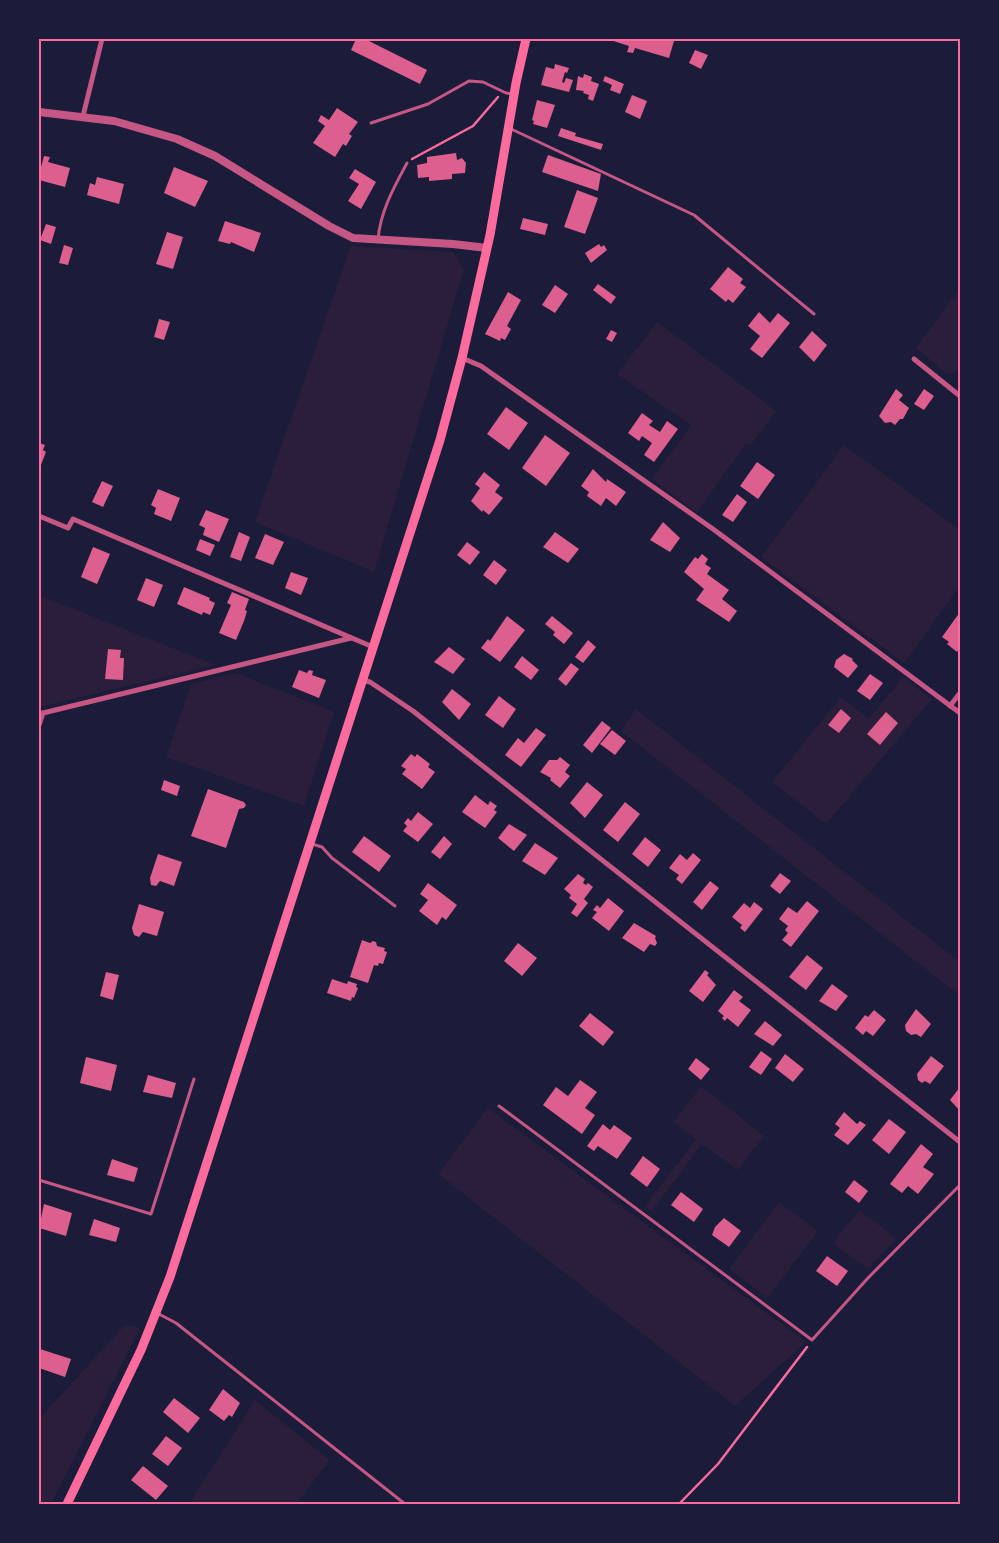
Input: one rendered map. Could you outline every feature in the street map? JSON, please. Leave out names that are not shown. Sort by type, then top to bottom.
[{"type":"main road","points":[[67,1504],[133,1368],[157,1312],[189,1221],[442,434],[462,358],[486,248],[508,128],[510,94],[526,39]]},
{"type":"street","points":[[83,116],[102,39]]},
{"type":"street","points":[[39,112],[83,116],[139,126],[185,142],[216,156],[340,233],[353,238],[454,244],[486,248]]},
{"type":"street","points":[[462,358],[481,366],[713,529],[960,713]]},
{"type":"street","points":[[914,359],[960,396]]},
{"type":"street","points":[[39,516],[68,528],[73,519],[374,647]]},
{"type":"street","points":[[39,726],[41,713],[352,638]]},
{"type":"street","points":[[363,680],[370,682],[412,711],[960,1142]]},
{"type":"street","points":[[950,706],[960,692]]},
{"type":"lane","points":[[371,123],[428,104],[469,81],[483,82],[510,94]]},
{"type":"lane","points":[[508,128],[516,129],[694,215],[814,314]]},
{"type":"lane","points":[[378,240],[380,224],[390,195],[407,163]]},
{"type":"lane","points":[[311,844],[322,847],[332,858],[395,906]]},
{"type":"lane","points":[[39,1180],[151,1214],[194,1079]]},
{"type":"lane","points":[[499,1106],[812,1340],[868,1278],[960,1185]]},
{"type":"lane","points":[[157,1312],[176,1323],[405,1504]]},
{"type":"path","points":[[407,163],[473,126],[495,99],[510,94]]},
{"type":"path","points":[[679,1504],[718,1464],[812,1340]]},
{"type":"shaded area","points":[[351,246],[453,252],[464,269],[374,572],[255,522]]},
{"type":"shaded area","points":[[960,288],[960,364],[954,373],[946,373],[916,348]]},
{"type":"shaded area","points":[[657,322],[776,411],[750,446],[746,443],[697,513],[652,479],[691,425],[617,374]]},
{"type":"shaded area","points":[[844,445],[960,530],[960,586],[904,663],[761,557]]},
{"type":"shaded area","points":[[39,595],[200,659],[216,665],[39,707]]},
{"type":"shaded area","points":[[236,673],[334,712],[304,806],[166,757],[191,684]]},
{"type":"shaded area","points":[[903,677],[932,699],[826,824],[772,782],[841,697],[869,719]]},
{"type":"shaded area","points":[[636,709],[960,962],[960,996],[621,731]]},
{"type":"shaded area","points":[[701,1086],[764,1136],[738,1170],[702,1144],[652,1211],[645,1206],[696,1139],[674,1122]]},
{"type":"shaded area","points":[[488,1108],[806,1342],[735,1406],[438,1174]]},
{"type":"shaded area","points":[[779,1202],[818,1231],[767,1298],[729,1269]]},
{"type":"shaded area","points":[[859,1210],[896,1238],[868,1269],[833,1243]]},
{"type":"shaded area","points":[[125,1325],[140,1328],[51,1504],[39,1504],[39,1419]]},
{"type":"shaded area","points":[[255,1400],[330,1460],[296,1504],[189,1504]]},
{"type":"building","points":[[356,39],[365,39],[427,70],[420,84],[351,50]]},
{"type":"building","points":[[607,39],[666,39],[674,41],[669,58],[635,48],[633,53],[627,52],[629,46]]},
{"type":"building","points":[[695,50],[708,55],[701,69],[689,63]]},
{"type":"building","points":[[555,64],[569,68],[567,73],[565,72],[562,82],[564,83],[566,78],[573,80],[569,92],[541,85],[546,67],[554,69]]},
{"type":"building","points":[[584,74],[592,77],[591,81],[599,84],[593,101],[588,99],[589,95],[583,93],[584,91],[576,90],[578,76],[583,78]]},
{"type":"building","points":[[605,76],[624,84],[620,94],[610,90],[612,85],[603,81]]},
{"type":"building","points":[[632,95],[647,101],[640,119],[625,112]]},
{"type":"building","points":[[537,100],[555,105],[547,128],[533,124],[534,121],[532,120]]},
{"type":"building","points":[[337,108],[358,122],[349,134],[352,136],[346,146],[343,144],[335,157],[313,143],[325,126],[318,121],[321,115],[329,120]]},
{"type":"building","points":[[561,128],[576,133],[575,136],[603,144],[601,150],[558,136]]},
{"type":"building","points":[[456,153],[457,160],[462,158],[466,163],[465,173],[452,174],[452,179],[429,181],[429,177],[418,178],[417,165],[427,163],[427,157]]},
{"type":"building","points":[[548,155],[601,174],[598,191],[542,172]]},
{"type":"building","points":[[44,156],[50,157],[48,162],[70,168],[65,187],[39,180],[39,166],[41,167]]},
{"type":"building","points":[[174,167],[208,181],[195,207],[164,193]]},
{"type":"building","points":[[355,169],[376,182],[361,209],[348,201],[359,184],[349,178]]},
{"type":"building","points":[[97,177],[124,184],[119,204],[87,195],[90,183],[95,185]]},
{"type":"building","points":[[577,190],[598,198],[585,234],[564,227]]},
{"type":"building","points":[[523,218],[548,224],[545,235],[520,229]]},
{"type":"building","points":[[225,221],[261,233],[254,252],[231,242],[230,244],[218,241]]},
{"type":"building","points":[[46,224],[56,227],[51,244],[40,240]]},
{"type":"building","points":[[167,232],[183,237],[173,269],[156,264]]},
{"type":"building","points":[[599,244],[601,247],[604,245],[607,250],[591,263],[585,253]]},
{"type":"building","points":[[64,245],[73,248],[68,265],[59,263]]},
{"type":"building","points":[[728,267],[743,279],[740,283],[746,287],[733,303],[728,299],[726,302],[710,289]]},
{"type":"building","points":[[598,284],[616,297],[611,304],[593,290]]},
{"type":"building","points":[[555,285],[568,294],[555,313],[542,305]]},
{"type":"building","points":[[508,292],[521,300],[507,326],[511,329],[505,340],[501,338],[500,341],[485,334]]},
{"type":"building","points":[[759,312],[770,323],[778,313],[790,323],[762,358],[750,349],[760,336],[748,326]]},
{"type":"building","points":[[159,319],[170,322],[164,340],[154,337]]},
{"type":"building","points":[[611,330],[617,333],[612,342],[606,339]]},
{"type":"building","points":[[812,331],[827,345],[814,362],[799,347]]},
{"type":"building","points":[[896,389],[903,395],[899,400],[909,408],[903,419],[900,419],[895,425],[891,422],[885,423],[879,416]]},
{"type":"building","points":[[924,389],[934,396],[924,410],[914,404]]},
{"type":"building","points":[[506,407],[528,423],[509,450],[487,434]]},
{"type":"building","points":[[642,413],[653,421],[649,425],[660,432],[667,421],[678,429],[654,462],[644,455],[652,443],[642,436],[639,441],[628,433]]},
{"type":"building","points":[[545,435],[570,453],[546,486],[522,468]]},
{"type":"building","points":[[39,443],[45,445],[43,450],[46,452],[39,470]]},
{"type":"building","points":[[757,462],[775,475],[758,499],[740,486]]},
{"type":"building","points":[[593,469],[606,482],[607,479],[626,492],[616,506],[606,498],[601,506],[587,496],[589,492],[581,486]]},
{"type":"building","points":[[484,472],[500,485],[495,492],[503,498],[489,515],[483,510],[482,512],[471,501],[480,488],[475,484]]},
{"type":"building","points":[[102,481],[113,486],[103,507],[92,502]]},
{"type":"building","points":[[158,489],[180,498],[171,521],[154,514],[156,508],[151,505]]},
{"type":"building","points":[[737,494],[747,502],[733,522],[722,515]]},
{"type":"building","points":[[206,510],[229,519],[219,542],[203,535],[205,528],[199,525]]},
{"type":"building","points":[[663,522],[680,538],[670,552],[650,540]]},
{"type":"building","points":[[239,532],[250,537],[241,561],[230,557]]},
{"type":"building","points":[[555,532],[579,549],[568,563],[543,547]]},
{"type":"building","points":[[265,534],[284,542],[273,565],[255,558]]},
{"type":"building","points":[[200,539],[215,545],[210,556],[196,550]]},
{"type":"building","points":[[467,542],[480,552],[470,565],[457,555]]},
{"type":"building","points":[[93,547],[110,554],[97,584],[81,577]]},
{"type":"building","points":[[702,554],[708,559],[705,564],[711,568],[707,574],[729,590],[722,599],[737,611],[729,622],[696,600],[704,589],[684,572],[695,557],[698,559]]},
{"type":"building","points":[[494,560],[507,570],[496,585],[483,575]]},
{"type":"building","points":[[291,572],[308,578],[301,595],[285,588]]},
{"type":"building","points":[[146,578],[163,585],[154,607],[137,600]]},
{"type":"building","points":[[184,587],[210,598],[209,600],[215,603],[210,615],[203,612],[202,615],[177,604]]},
{"type":"building","points":[[232,592],[249,599],[244,621],[236,640],[219,633],[231,605],[227,603]]},
{"type":"building","points":[[960,612],[960,647],[957,652],[942,637]]},
{"type":"building","points":[[507,616],[525,630],[500,662],[481,648],[488,639],[490,641]]},
{"type":"building","points":[[552,616],[573,633],[564,644],[553,635],[555,632],[545,624]]},
{"type":"building","points":[[588,640],[596,647],[583,663],[575,657]]},
{"type":"building","points":[[449,647],[465,659],[453,674],[434,662]]},
{"type":"building","points":[[108,649],[121,650],[120,658],[124,658],[123,680],[105,679]]},
{"type":"building","points":[[844,654],[853,659],[858,666],[848,678],[834,667],[836,660]]},
{"type":"building","points":[[522,656],[539,670],[531,680],[514,667]]},
{"type":"building","points":[[571,663],[579,669],[566,686],[558,679]]},
{"type":"building","points":[[299,670],[307,673],[309,670],[313,671],[312,675],[326,680],[319,698],[292,687]]},
{"type":"building","points":[[870,674],[883,683],[870,700],[857,691]]},
{"type":"building","points":[[452,689],[471,704],[459,720],[442,702]]},
{"type":"building","points":[[499,696],[516,709],[503,728],[485,715]]},
{"type":"building","points":[[841,709],[851,718],[839,733],[828,725]]},
{"type":"building","points":[[886,712],[898,723],[880,745],[867,734]]},
{"type":"building","points":[[602,721],[611,728],[592,753],[583,745]]},
{"type":"building","points":[[536,728],[546,735],[521,767],[505,755],[518,738],[524,743]]},
{"type":"building","points":[[612,730],[626,741],[615,755],[600,744]]},
{"type":"building","points":[[411,754],[415,757],[417,754],[430,764],[428,767],[435,772],[422,789],[402,774],[406,769],[401,766]]},
{"type":"building","points":[[560,757],[570,765],[565,772],[570,776],[560,788],[550,780],[551,778],[540,772],[549,760],[557,760]]},
{"type":"building","points":[[164,780],[180,786],[177,796],[161,790]]},
{"type":"building","points":[[587,782],[603,795],[585,818],[570,803]]},
{"type":"building","points":[[208,789],[244,802],[246,805],[244,808],[239,809],[226,848],[191,836]]},
{"type":"building","points":[[475,795],[488,805],[490,801],[497,806],[494,810],[497,812],[485,828],[462,812]]},
{"type":"building","points":[[625,802],[640,814],[618,842],[603,830]]},
{"type":"building","points":[[418,812],[433,824],[418,842],[403,831],[407,826],[404,823],[408,818],[411,821]]},
{"type":"building","points":[[509,824],[527,835],[514,851],[498,838]]},
{"type":"building","points":[[364,836],[391,856],[379,872],[352,852]]},
{"type":"building","points":[[444,836],[452,844],[440,859],[431,852]]},
{"type":"building","points":[[645,837],[661,850],[648,867],[632,854]]},
{"type":"building","points":[[535,843],[558,858],[545,875],[522,861]]},
{"type":"building","points":[[693,853],[701,860],[682,884],[676,879],[679,875],[669,868],[680,854],[687,860]]},
{"type":"building","points":[[158,854],[182,862],[174,886],[160,881],[156,886],[151,885],[150,878]]},
{"type":"building","points":[[780,873],[791,881],[780,894],[770,886]]},
{"type":"building","points":[[578,874],[585,879],[583,883],[586,885],[588,883],[593,887],[584,899],[588,903],[577,917],[571,913],[577,904],[569,898],[571,895],[564,889]]},
{"type":"building","points":[[710,881],[719,888],[702,910],[693,902]]},
{"type":"building","points":[[428,883],[457,905],[446,920],[442,917],[437,925],[419,911],[428,900],[420,894]]},
{"type":"building","points":[[608,898],[624,911],[609,931],[592,918],[597,912],[593,910],[597,905],[600,908]]},
{"type":"building","points":[[807,901],[819,911],[791,947],[782,940],[788,933],[785,930],[788,926],[779,919],[788,907],[797,913]]},
{"type":"building","points":[[754,902],[763,909],[745,932],[740,928],[742,925],[732,917],[744,903],[750,908]]},
{"type":"building","points":[[139,904],[164,912],[157,936],[143,932],[139,937],[134,935],[132,928]]},
{"type":"building","points":[[634,923],[656,936],[657,943],[655,946],[650,944],[644,952],[622,938]]},
{"type":"building","points":[[362,940],[370,943],[376,942],[377,946],[385,948],[384,951],[387,952],[383,964],[374,965],[368,983],[350,977]]},
{"type":"building","points":[[518,943],[537,958],[522,976],[504,961]]},
{"type":"building","points":[[807,955],[823,968],[806,990],[789,977]]},
{"type":"building","points":[[705,970],[716,985],[703,1002],[689,991]]},
{"type":"building","points":[[106,972],[119,975],[113,1000],[100,996]]},
{"type":"building","points":[[332,979],[347,984],[348,981],[357,984],[356,987],[358,988],[351,1001],[327,993]]},
{"type":"building","points":[[832,984],[848,996],[836,1011],[819,1001]]},
{"type":"building","points":[[734,990],[743,997],[739,1001],[751,1010],[738,1027],[727,1018],[725,1021],[722,1018],[724,1016],[718,1011]]},
{"type":"building","points":[[916,1009],[931,1024],[921,1037],[916,1034],[911,1035],[906,1031],[905,1025]]},
{"type":"building","points":[[874,1010],[886,1020],[873,1036],[866,1031],[863,1035],[855,1028],[865,1015],[868,1017]]},
{"type":"building","points":[[590,1013],[614,1032],[603,1046],[579,1026]]},
{"type":"building","points":[[765,1021],[782,1035],[773,1046],[754,1034]]},
{"type":"building","points":[[761,1051],[772,1059],[761,1075],[749,1067]]},
{"type":"building","points":[[785,1054],[804,1069],[793,1082],[775,1068]]},
{"type":"building","points":[[931,1056],[944,1066],[930,1084],[925,1081],[922,1083],[918,1080],[917,1074]]},
{"type":"building","points":[[86,1057],[117,1065],[111,1091],[80,1083]]},
{"type":"building","points":[[696,1058],[710,1069],[701,1080],[688,1069]]},
{"type":"building","points":[[148,1075],[176,1083],[172,1098],[143,1092]]},
{"type":"building","points":[[580,1080],[597,1092],[585,1108],[595,1115],[582,1134],[543,1105],[556,1087],[568,1096]]},
{"type":"building","points":[[960,1087],[960,1111],[950,1100]]},
{"type":"building","points":[[844,1112],[857,1124],[860,1121],[866,1125],[848,1145],[834,1135],[840,1128],[835,1124]]},
{"type":"building","points":[[889,1119],[906,1132],[889,1154],[872,1140]]},
{"type":"building","points":[[603,1124],[610,1130],[614,1125],[632,1138],[617,1159],[598,1146],[594,1151],[587,1146]]},
{"type":"building","points":[[921,1144],[933,1154],[923,1167],[934,1174],[918,1194],[908,1186],[902,1193],[890,1184]]},
{"type":"building","points":[[643,1156],[660,1169],[647,1187],[630,1174]]},
{"type":"building","points":[[112,1159],[138,1168],[134,1182],[107,1175]]},
{"type":"building","points":[[854,1180],[868,1191],[859,1203],[845,1192]]},
{"type":"building","points":[[681,1192],[703,1209],[694,1222],[671,1205]]},
{"type":"building","points":[[44,1204],[72,1213],[66,1236],[39,1228]]},
{"type":"building","points":[[724,1218],[741,1231],[729,1247],[712,1235],[715,1227]]},
{"type":"building","points":[[94,1219],[120,1228],[116,1242],[89,1235]]},
{"type":"building","points":[[827,1256],[848,1271],[837,1286],[816,1271]]},
{"type":"building","points":[[39,1346],[40,1349],[71,1359],[65,1377],[39,1368]]},
{"type":"building","points":[[223,1389],[240,1403],[232,1417],[229,1415],[224,1421],[209,1410]]},
{"type":"building","points":[[174,1398],[200,1418],[188,1433],[163,1412]]},
{"type":"building","points":[[166,1436],[182,1448],[168,1466],[152,1454]]},
{"type":"building","points":[[143,1466],[168,1486],[156,1500],[131,1480]]}]
